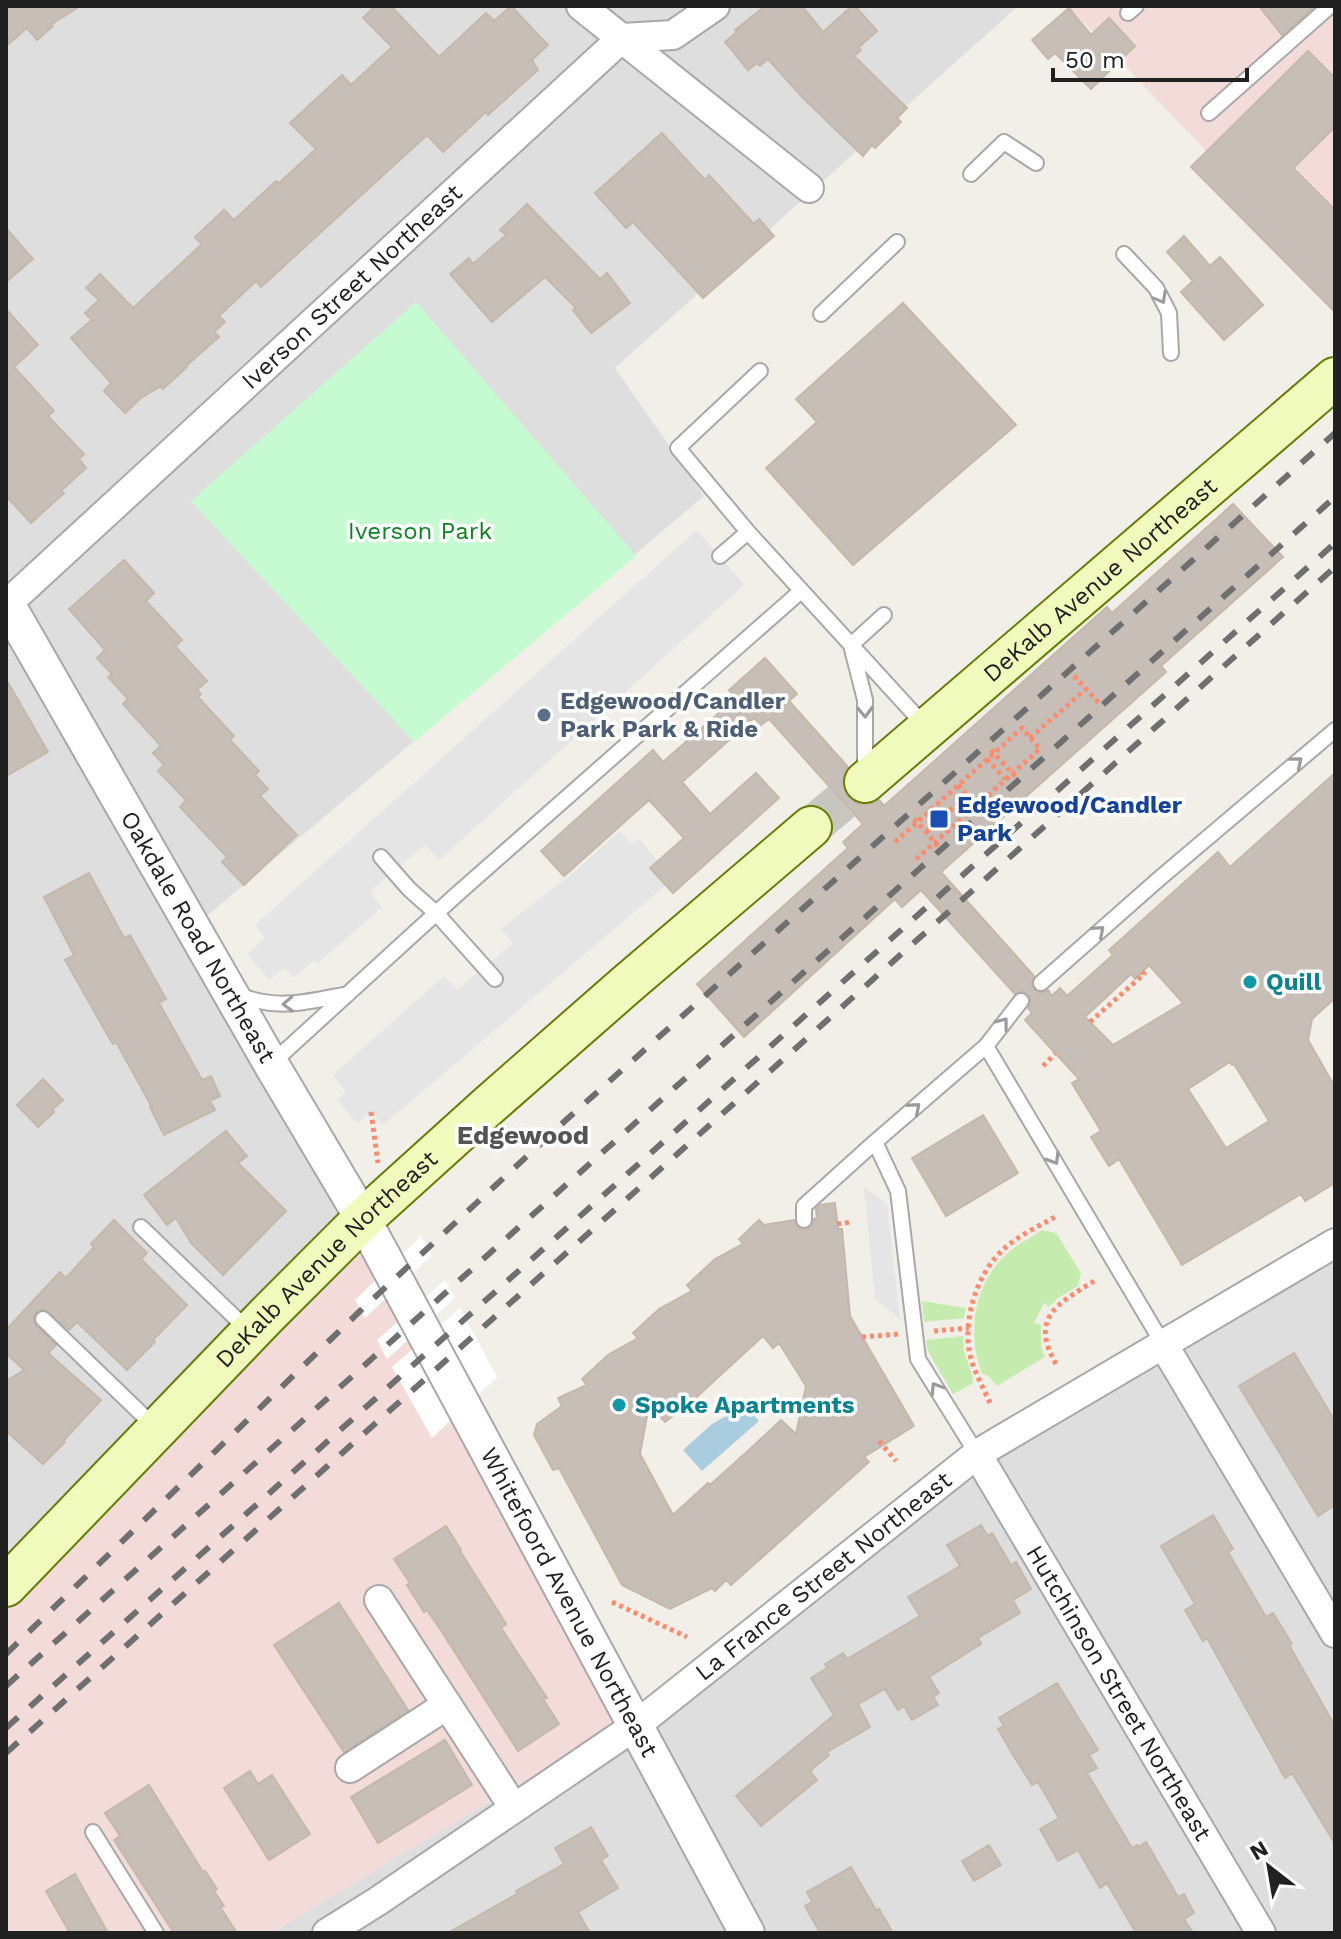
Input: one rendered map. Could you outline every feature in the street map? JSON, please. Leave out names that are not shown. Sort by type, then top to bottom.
[{"type":"main road","name":"DeKalb Avenue Northeast","points":[[865,782],[1335,378]]},
{"type":"main road","name":"DeKalb Avenue Northeast","points":[[6,1586],[363,1219],[626,985],[811,827]]},
{"type":"street","points":[[581,6],[809,188]]},
{"type":"street","points":[[622,38],[673,35],[715,6]]},
{"type":"street","name":"Iverson Street Northeast","points":[[6,604],[622,38]]},
{"type":"street","name":"Oakdale Road Northeast","points":[[6,604],[390,1270]]},
{"type":"street","name":"La France Street Northeast","points":[[327,1933],[635,1726],[977,1454],[1335,1243]]},
{"type":"street","name":"Whitefoord Avenue Northeast","points":[[390,1270],[747,1933]]},
{"type":"street","points":[[1163,1344],[1335,1633]]},
{"type":"street","name":"Hutchinson Street Northeast","points":[[977,1454],[1261,1933]]},
{"type":"street","points":[[379,1600],[514,1808]]},
{"type":"street","points":[[350,1768],[447,1705]]},
{"type":"lane","points":[[1209,113],[1330,6]]},
{"type":"lane","points":[[971,174],[1004,142],[1036,163]]},
{"type":"lane","points":[[821,314],[897,242]]},
{"type":"lane","points":[[1124,254],[1156,288],[1169,313],[1171,353]]},
{"type":"lane","points":[[760,371],[678,448],[748,532],[928,729]]},
{"type":"lane","points":[[720,556],[748,532]]},
{"type":"lane","points":[[271,1064],[801,591]]},
{"type":"lane","points":[[851,645],[884,615]]},
{"type":"lane","points":[[851,645],[865,700],[865,782]]},
{"type":"lane","points":[[1041,983],[1335,730]]},
{"type":"lane","points":[[381,857],[495,979]]},
{"type":"lane","points":[[229,991],[275,1004],[299,1004],[349,994]]},
{"type":"lane","points":[[804,1220],[804,1206],[986,1046],[1021,1001]]},
{"type":"lane","points":[[986,1046],[1163,1344]]},
{"type":"lane","points":[[875,1142],[898,1191],[918,1359],[977,1454]]},
{"type":"lane","points":[[141,1227],[250,1332]]},
{"type":"lane","points":[[43,1319],[157,1429]]},
{"type":"lane","points":[[93,1832],[156,1933]]},
{"type":"path","points":[[1074,676],[1099,703]]},
{"type":"path","points":[[1030,738],[1086,689]]},
{"type":"path","points":[[895,842],[1022,728],[1040,749],[913,862]]},
{"type":"path","points":[[991,750],[1016,777]]},
{"type":"path","points":[[987,759],[1005,779]]},
{"type":"path","points":[[996,769],[1003,763]]},
{"type":"path","points":[[958,785],[976,805]]},
{"type":"path","points":[[926,832],[967,795]]},
{"type":"path","points":[[914,819],[938,846]]},
{"type":"path","points":[[1090,1022],[1144,974],[1142,972]]},
{"type":"path","points":[[1043,1066],[1055,1054]]},
{"type":"path","points":[[371,1112],[379,1165]]},
{"type":"path","points":[[990,1403],[969,1352],[969,1328],[976,1293],[989,1266],[1006,1247],[1055,1217]]},
{"type":"path","points":[[837,1224],[852,1222]]},
{"type":"path","points":[[1056,1364],[1048,1350],[1045,1333],[1048,1318],[1058,1304],[1094,1281]]},
{"type":"path","points":[[926,1331],[969,1328]]},
{"type":"path","points":[[862,1337],[900,1334]]},
{"type":"path","points":[[879,1441],[896,1461]]},
{"type":"path","points":[[612,1602],[687,1637]]},
{"type":"shaded area","points":[[6,6],[1018,6],[615,368],[704,496],[188,932],[357,1215],[6,1579]]},
{"type":"shaded area","points":[[1068,6],[1335,6],[1335,286]]},
{"type":"shaded area","name":"Edgewood/Candler Park Park & Ride","points":[[697,530],[744,585],[439,860],[426,846],[422,847],[372,890],[370,893],[382,907],[318,963],[313,961],[294,978],[283,969],[269,980],[247,954],[264,939],[255,925]]},
{"type":"shaded area","points":[[620,831],[631,844],[639,839],[673,879],[383,1125],[371,1113],[357,1123],[337,1100],[346,1091],[333,1075],[444,976],[457,990],[513,943],[501,929],[574,872]]},
{"type":"shaded area","points":[[864,1187],[887,1204],[900,1319],[875,1299]]},
{"type":"shaded area","points":[[360,1215],[646,1707],[271,1933],[6,1933],[6,1582]]},
{"type":"shaded area","points":[[1335,1252],[1335,1933],[271,1933],[646,1707],[982,1459]]},
{"type":"green space","name":"Iverson Park","points":[[416,302],[636,556],[414,742],[191,501]]},
{"type":"green space","points":[[1042,1230],[1056,1233],[1081,1273],[1078,1286],[1049,1307],[1044,1303],[1034,1323],[1041,1325],[1041,1347],[1045,1357],[997,1386],[982,1374],[977,1358],[976,1308],[988,1277],[998,1263],[1014,1248]]},
{"type":"green space","points":[[922,1301],[966,1308],[964,1318],[924,1322]]},
{"type":"green space","points":[[963,1336],[972,1384],[953,1394],[930,1355],[926,1340]]},
{"type":"water","points":[[745,1405],[759,1421],[702,1471],[683,1450],[712,1424]]},
{"type":"pier","points":[[421,1236],[432,1255],[365,1318],[355,1300]]},
{"type":"pier","points":[[445,1280],[455,1298],[387,1359],[377,1340]]},
{"type":"pier","points":[[460,1308],[497,1377],[432,1438],[392,1367]]},
{"type":"building","points":[[6,6],[80,6],[52,24],[37,40],[27,28],[6,46]]},
{"type":"building","points":[[375,6],[391,6],[439,57],[486,13],[494,21],[511,6],[548,45],[532,60],[538,70],[443,152],[427,135],[261,287],[256,281],[219,316],[225,322],[214,332],[219,337],[163,389],[161,386],[141,398],[125,413],[104,391],[111,383],[71,338],[92,320],[85,313],[99,300],[86,288],[100,274],[133,308],[202,244],[195,237],[224,210],[234,220],[316,149],[290,123],[342,75],[351,85],[392,47],[363,18]]},
{"type":"building","points":[[765,6],[802,6],[823,32],[855,6],[877,31],[858,48],[861,50],[854,56],[907,108],[897,118],[901,122],[875,148],[872,145],[863,156],[768,59],[748,70],[725,42]]},
{"type":"building","points":[[1259,6],[1315,6],[1282,35]]},
{"type":"building","points":[[1069,8],[1091,35],[1109,18],[1135,46],[1091,89],[1055,53],[1048,59],[1032,40]]},
{"type":"building","points":[[1308,51],[1335,78],[1335,127],[1293,168],[1335,210],[1335,312],[1191,167]]},
{"type":"building","points":[[662,133],[705,180],[709,175],[754,224],[759,219],[774,236],[703,298],[633,222],[626,228],[595,193]]},
{"type":"building","points":[[527,204],[600,279],[607,273],[630,303],[591,333],[573,310],[576,308],[545,277],[492,322],[450,274],[469,258],[473,264],[506,235],[500,230]]},
{"type":"building","points":[[6,228],[33,259],[6,282]]},
{"type":"building","points":[[1184,236],[1210,266],[1220,257],[1263,305],[1224,340],[1181,292],[1193,281],[1167,252]]},
{"type":"building","points":[[903,303],[1016,425],[853,565],[766,468],[817,422],[796,399]]},
{"type":"building","points":[[6,309],[38,345],[14,367],[54,411],[48,416],[84,454],[79,459],[86,468],[31,523],[6,496]]},
{"type":"building","points":[[1233,504],[1283,557],[1161,666],[1166,672],[941,872],[1034,976],[1031,984],[1034,990],[1042,993],[1048,990],[1052,996],[1060,988],[1067,996],[1113,955],[1109,950],[1218,852],[1230,867],[1335,773],[1335,998],[1312,1019],[1308,1040],[1335,1087],[1335,1183],[1305,1201],[1301,1194],[1182,1265],[1119,1159],[1109,1166],[1091,1137],[1101,1131],[1072,1083],[1079,1079],[1025,1020],[1032,1013],[1028,1008],[1030,997],[1023,991],[1015,994],[921,890],[902,907],[895,899],[744,1037],[697,984],[848,848],[843,842],[863,824],[769,719],[761,725],[754,718],[682,782],[710,814],[756,773],[779,798],[673,893],[650,868],[684,838],[649,800],[564,876],[541,851],[653,750],[663,762],[736,698],[729,690],[765,658],[797,694],[789,701],[848,767],[842,785],[847,796],[858,804],[868,805],[879,800],[884,806],[1107,607],[1112,613]],"holes":[[[1149,965],[1183,1003],[1113,1045],[1085,1017],[1131,974],[1135,979]],[[1230,1062],[1269,1121],[1226,1148],[1188,1089]]]},
{"type":"building","points":[[124,560],[154,593],[146,601],[182,640],[175,646],[207,681],[197,690],[201,694],[198,697],[234,736],[230,740],[259,771],[255,775],[268,789],[260,796],[297,835],[244,885],[222,862],[227,857],[180,807],[186,800],[158,771],[164,765],[153,753],[161,746],[123,704],[128,699],[108,677],[112,674],[97,658],[105,650],[69,609]]},
{"type":"building","points":[[6,679],[48,752],[6,776]]},
{"type":"building","points":[[89,873],[124,938],[130,935],[166,999],[159,1003],[202,1080],[211,1076],[220,1096],[210,1101],[215,1110],[164,1135],[116,1042],[113,1044],[65,960],[74,955],[44,897]]},
{"type":"building","points":[[43,1079],[63,1100],[38,1127],[17,1105]]},
{"type":"building","points":[[983,1115],[1018,1173],[946,1216],[912,1158]]},
{"type":"building","points":[[226,1131],[247,1156],[238,1163],[286,1211],[223,1275],[191,1243],[176,1218],[167,1225],[144,1195]]},
{"type":"building","name":"Spoke Apartments","points":[[835,1203],[838,1229],[842,1229],[850,1316],[914,1426],[864,1457],[869,1462],[731,1585],[726,1580],[715,1591],[712,1588],[670,1609],[622,1585],[559,1468],[553,1470],[534,1435],[537,1424],[562,1406],[558,1398],[587,1385],[582,1379],[608,1355],[638,1338],[633,1333],[659,1309],[692,1291],[687,1285],[715,1259],[743,1244],[739,1239],[759,1220],[764,1225],[794,1220],[798,1228],[805,1230],[817,1218],[816,1209],[820,1205]],"holes":[[[763,1336],[773,1348],[779,1343],[806,1386],[796,1434],[781,1420],[673,1515],[640,1454],[649,1405],[665,1422]]]},
{"type":"building","points":[[114,1220],[147,1253],[141,1259],[187,1305],[127,1370],[77,1322],[69,1330],[46,1310],[35,1313],[36,1326],[56,1345],[48,1353],[101,1400],[43,1464],[6,1431],[6,1381],[24,1370],[6,1353],[6,1330],[60,1272],[66,1278],[94,1247],[91,1244]]},
{"type":"building","points":[[1294,1353],[1335,1421],[1335,1505],[1318,1516],[1239,1386]]},
{"type":"building","points":[[1213,1515],[1233,1549],[1228,1552],[1266,1617],[1273,1613],[1335,1726],[1335,1844],[1292,1773],[1285,1778],[1207,1638],[1203,1641],[1185,1610],[1195,1604],[1161,1546]]},
{"type":"building","points":[[981,1525],[988,1536],[992,1533],[1011,1565],[1016,1562],[1031,1589],[1013,1600],[1020,1613],[978,1638],[981,1644],[929,1677],[939,1693],[933,1697],[938,1705],[912,1720],[904,1706],[898,1710],[885,1689],[858,1704],[870,1727],[827,1752],[829,1755],[810,1771],[817,1780],[761,1826],[736,1796],[834,1715],[811,1678],[827,1668],[825,1664],[843,1653],[847,1659],[920,1616],[908,1597],[960,1566],[947,1545]]},
{"type":"building","points":[[446,1526],[506,1624],[501,1628],[547,1698],[543,1699],[559,1724],[518,1751],[442,1632],[427,1610],[424,1612],[394,1559]]},
{"type":"building","points":[[339,1603],[408,1710],[344,1752],[274,1645]]},
{"type":"building","points":[[1057,1683],[1098,1750],[1089,1755],[1097,1768],[1087,1773],[1132,1848],[1146,1842],[1178,1897],[1184,1894],[1194,1913],[1184,1919],[1193,1933],[1136,1933],[1107,1883],[1100,1888],[1078,1850],[1058,1861],[1040,1829],[1059,1818],[1038,1782],[1032,1785],[1013,1755],[998,1729],[1004,1726],[999,1718]]},
{"type":"building","points":[[445,1740],[472,1785],[378,1843],[351,1797]]},
{"type":"building","points":[[250,1771],[258,1784],[272,1775],[310,1834],[269,1860],[224,1788]]},
{"type":"building","points":[[149,1785],[203,1872],[217,1889],[214,1891],[224,1906],[220,1907],[237,1933],[174,1933],[114,1840],[120,1836],[105,1813]]},
{"type":"building","points":[[591,1827],[608,1856],[601,1860],[618,1888],[578,1912],[590,1933],[448,1933],[564,1864],[555,1848]]},
{"type":"building","points":[[989,1845],[1001,1865],[974,1881],[962,1861]]},
{"type":"building","points":[[851,1867],[893,1933],[820,1933],[805,1906],[812,1902],[807,1892]]},
{"type":"building","points":[[75,1874],[108,1933],[70,1933],[46,1891]]},
{"type":"tunnel","points":[[811,827],[865,782]]},
{"type":"railway","points":[[6,1654],[360,1311],[566,1120],[1335,433]]},
{"type":"railway","points":[[6,1686],[1335,497]]},
{"type":"railway","points":[[6,1728],[1335,543]]},
{"type":"railway","points":[[6,1753],[1335,567]]},
{"type":"place","name":"Edgewood/Candler Park Park & Ride","points":[[544,715]]},
{"type":"place","name":"Edgewood/Candler Park","points":[[939,819]]},
{"type":"place","name":"Quill","points":[[1250,982]]},
{"type":"place","name":"Spoke Apartments","points":[[619,1405]]},
{"type":"district","name":"Edgewood","points":[[523,1135]]}]
